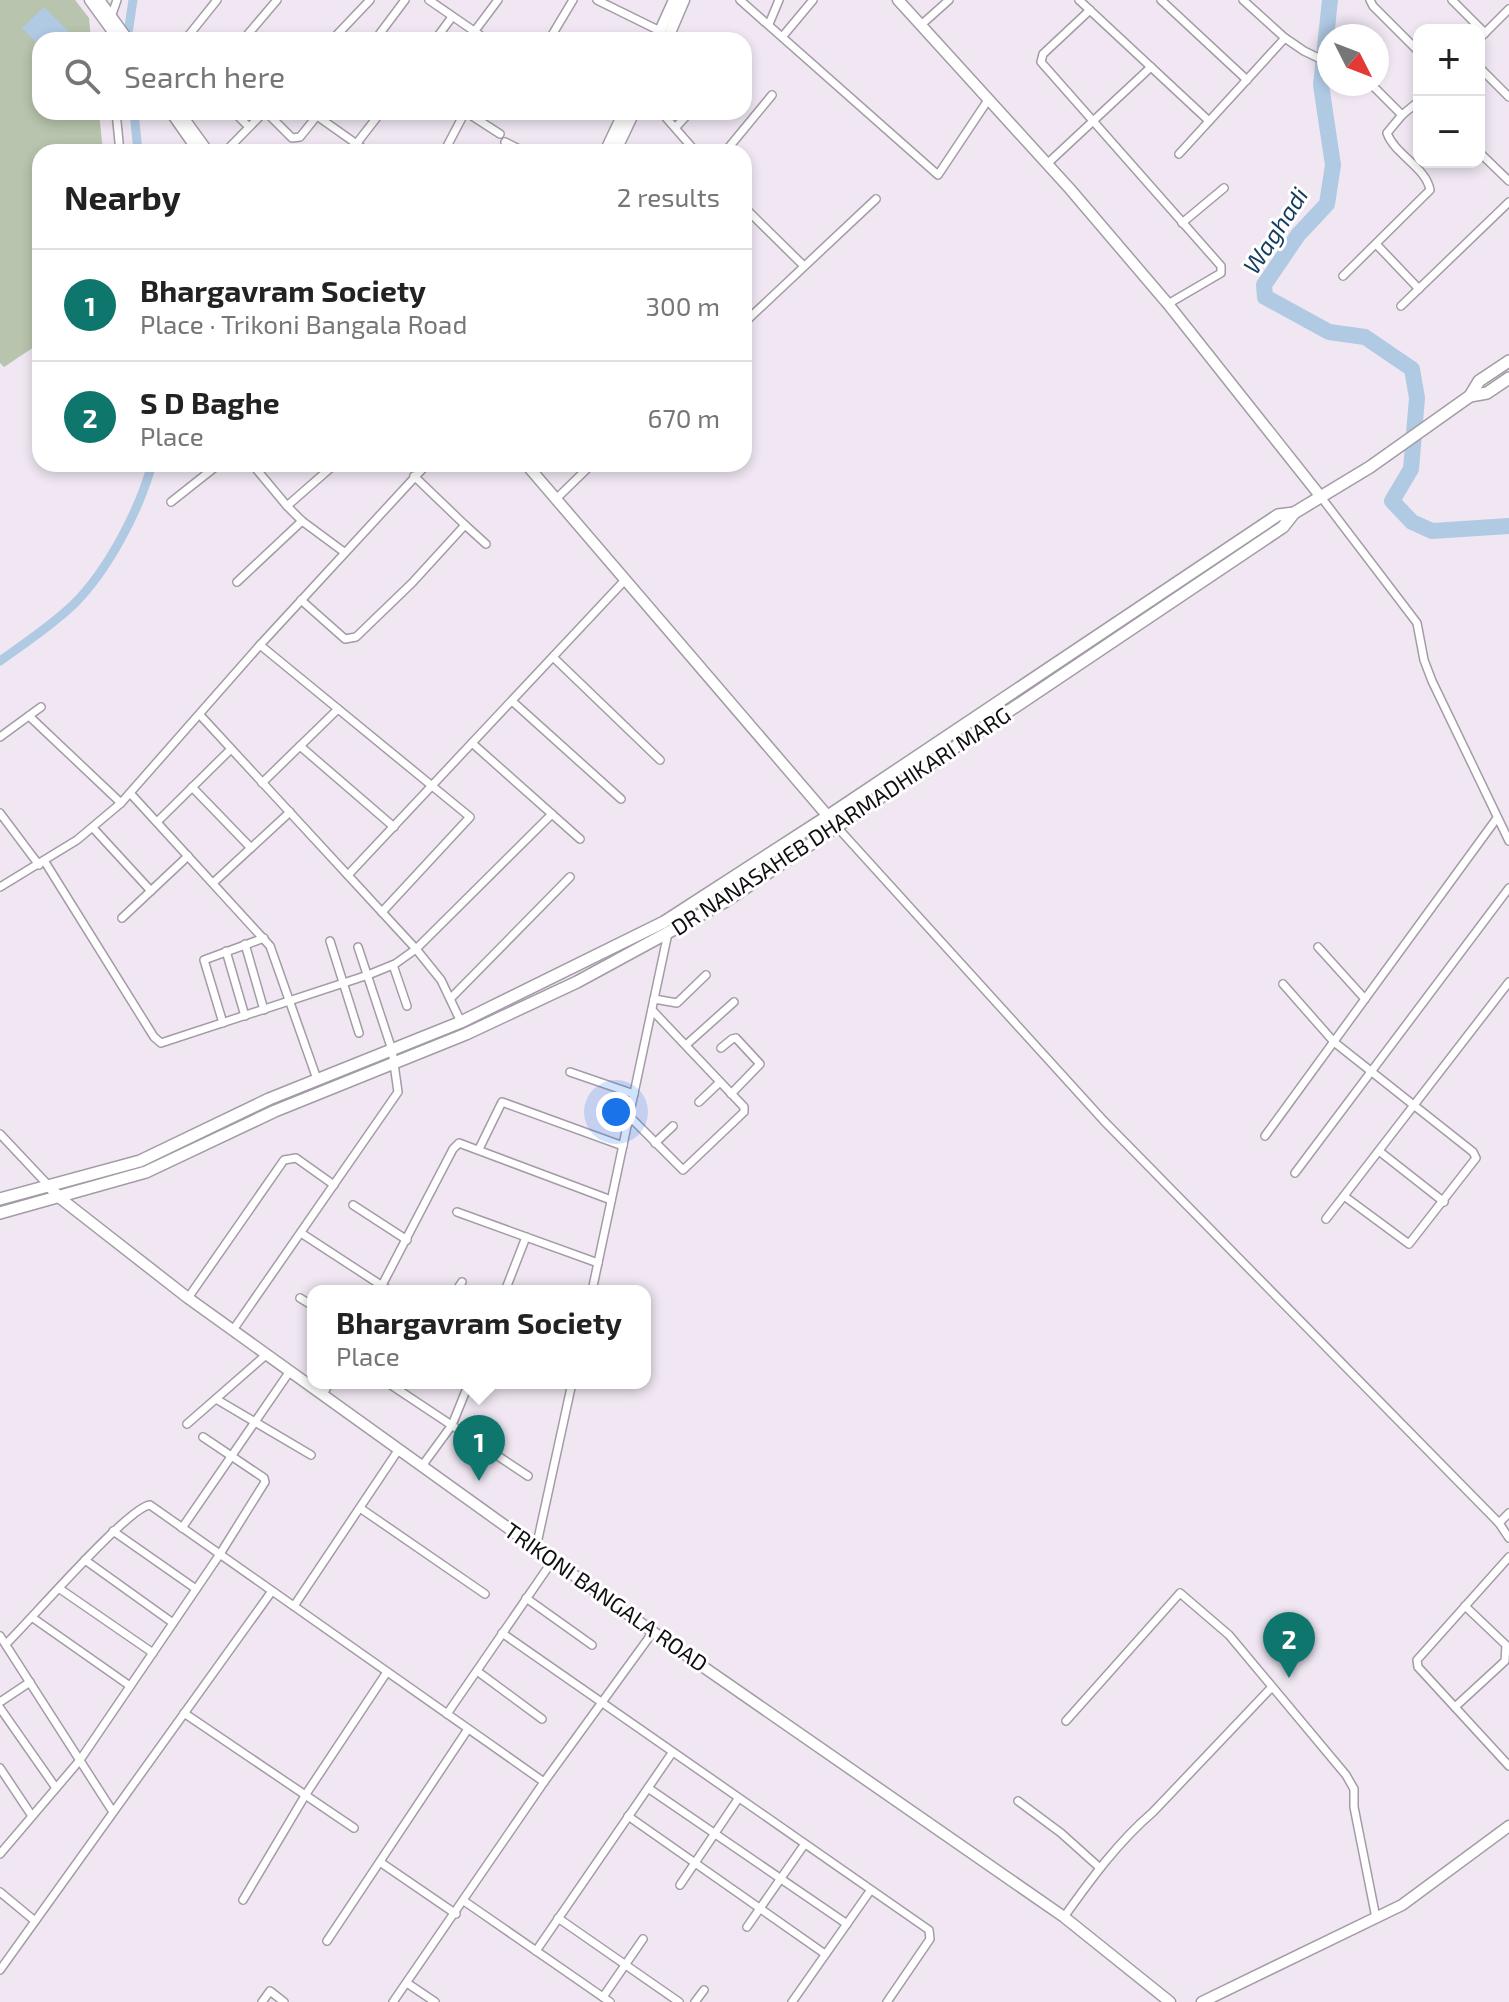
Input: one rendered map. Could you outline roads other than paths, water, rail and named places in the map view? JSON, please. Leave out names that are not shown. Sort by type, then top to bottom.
[{"type":"main road","name":"DR NANASAHEB DHARMADHIKARI MARG","points":[[666,928],[726,901],[837,827],[1283,527],[1294,513],[1370,467],[1470,396],[1479,381],[1509,361]]},
{"type":"main road","name":"DR NANASAHEB DHARMADHIKARI MARG","points":[[1470,396],[1487,393],[1509,378]]},
{"type":"main road","name":"DR NANASAHEB DHARMADHIKARI MARG","points":[[0,1199],[140,1161],[237,1113],[317,1079],[392,1050],[463,1028],[577,982],[666,928],[1278,515],[1294,513]]},
{"type":"main road","name":"DR NANASAHEB DHARMADHIKARI MARG","points":[[0,1213],[146,1172],[275,1111],[395,1063],[463,1028]]},
{"type":"street","points":[[90,0],[108,19]]},
{"type":"street","points":[[99,0],[117,32]]},
{"type":"street","points":[[108,19],[117,0]]},
{"type":"street","points":[[191,32],[217,0]]},
{"type":"street","points":[[250,32],[277,0]]},
{"type":"street","points":[[340,32],[370,0]]},
{"type":"street","points":[[381,32],[405,0]]},
{"type":"street","points":[[431,1],[474,32],[498,0]]},
{"type":"street","points":[[597,0],[652,32]]},
{"type":"street","points":[[663,32],[674,0]]},
{"type":"street","points":[[664,32],[684,0]]},
{"type":"street","points":[[740,0],[938,175],[988,100]]},
{"type":"street","points":[[769,24],[779,0]]},
{"type":"street","points":[[783,36],[813,0]]},
{"type":"street","points":[[898,0],[1047,164],[1168,304],[1417,623],[1424,660],[1432,681],[1509,841]]},
{"type":"street","points":[[921,25],[949,0]]},
{"type":"street","points":[[1079,0],[1209,121]]},
{"type":"street","points":[[1161,0],[1247,80]]},
{"type":"street","points":[[1243,0],[1285,38],[1317,57]]},
{"type":"street","points":[[1370,0],[1413,46]]},
{"type":"street","points":[[1452,0],[1472,24]]},
{"type":"street","points":[[554,32],[571,1]]},
{"type":"street","points":[[1090,10],[1043,54],[1041,62],[1222,269],[1216,276],[1168,304]]},
{"type":"street","points":[[1485,33],[1508,13]]},
{"type":"street","points":[[441,32],[452,17]]},
{"type":"street","points":[[1179,154],[1285,38]]},
{"type":"street","points":[[1047,164],[1151,67]]},
{"type":"street","points":[[1485,73],[1509,97]]},
{"type":"street","points":[[752,119],[772,95]]},
{"type":"street","points":[[1383,96],[1402,115]]},
{"type":"street","points":[[1343,276],[1430,190],[1426,179],[1388,137],[1389,128],[1413,106]]},
{"type":"street","points":[[117,120],[119,144]]},
{"type":"street","points":[[177,120],[193,144]]},
{"type":"street","points":[[185,120],[202,144]]},
{"type":"street","points":[[242,120],[249,127]]},
{"type":"street","points":[[233,144],[256,120]]},
{"type":"street","points":[[273,120],[292,138],[300,137],[314,120]]},
{"type":"street","points":[[326,120],[355,144]]},
{"type":"street","points":[[357,144],[375,120]]},
{"type":"street","points":[[448,144],[461,120]]},
{"type":"street","points":[[476,120],[512,144]]},
{"type":"street","points":[[609,144],[623,120]]},
{"type":"street","points":[[617,144],[624,120]]},
{"type":"street","points":[[669,120],[690,144]]},
{"type":"street","points":[[676,127],[683,120]]},
{"type":"street","points":[[732,144],[751,120]]},
{"type":"street","points":[[1485,158],[1509,181]]},
{"type":"street","points":[[1182,223],[1224,188]]},
{"type":"street","points":[[752,315],[876,199]]},
{"type":"street","points":[[1401,306],[1509,202]]},
{"type":"street","points":[[752,217],[804,266]]},
{"type":"street","points":[[1376,244],[1419,289]]},
{"type":"street","points":[[171,502],[209,472]]},
{"type":"street","points":[[259,472],[302,521],[344,552]]},
{"type":"street","points":[[287,506],[326,472]]},
{"type":"street","points":[[0,887],[94,829],[121,803],[418,472]]},
{"type":"street","points":[[533,472],[837,827],[1104,1121],[1499,1523],[1509,1538]]},
{"type":"street","points":[[556,499],[584,472]]},
{"type":"street","points":[[414,476],[486,544]]},
{"type":"street","points":[[237,582],[302,521]]},
{"type":"street","points":[[301,600],[345,639],[356,637],[412,583],[465,525]]},
{"type":"street","points":[[348,875],[625,580]]},
{"type":"street","points":[[260,645],[470,817],[382,912]]},
{"type":"street","points":[[553,657],[660,760]]},
{"type":"street","points":[[512,701],[621,799]]},
{"type":"street","points":[[0,737],[41,707]]},
{"type":"street","points":[[262,783],[338,709]]},
{"type":"street","points":[[200,715],[416,949],[441,980],[463,1028]]},
{"type":"street","points":[[29,716],[121,803]]},
{"type":"street","points":[[472,743],[580,839]]},
{"type":"street","points":[[300,746],[394,827]]},
{"type":"street","points":[[157,822],[231,749]]},
{"type":"street","points":[[192,787],[251,848]]},
{"type":"street","points":[[130,793],[264,938],[275,956],[317,1079]]},
{"type":"street","points":[[213,883],[290,812]]},
{"type":"street","points":[[0,813],[42,863],[156,1040],[165,1042],[393,965],[416,949],[552,814]]},
{"type":"street","points":[[1265,1136],[1497,818]]},
{"type":"street","points":[[94,829],[151,891]]},
{"type":"street","points":[[122,918],[188,856]]},
{"type":"street","points":[[451,998],[570,877]]},
{"type":"street","points":[[1295,1173],[1509,888]]},
{"type":"street","points":[[593,1285],[652,1010],[666,928]]},
{"type":"street","points":[[223,1023],[204,960],[264,938]]},
{"type":"street","points":[[330,941],[359,1033]]},
{"type":"street","points":[[245,944],[264,1010]]},
{"type":"street","points":[[233,1330],[395,1098],[399,1087],[392,1050],[358,947]]},
{"type":"street","points":[[1318,947],[1365,999]]},
{"type":"street","points":[[226,951],[245,1016]]},
{"type":"street","points":[[393,965],[407,1006]]},
{"type":"street","points":[[654,999],[677,1003],[706,975]]},
{"type":"street","points":[[1326,1219],[1509,982]]},
{"type":"street","points":[[1283,984],[1334,1042],[1475,1154],[1476,1161],[1414,1242],[1407,1244],[1344,1196]]},
{"type":"street","points":[[686,1045],[734,1002]]},
{"type":"street","points":[[629,1116],[680,1169],[685,1170],[744,1114],[744,1107],[652,1010]]},
{"type":"street","points":[[721,1048],[734,1037],[760,1064],[731,1094]]},
{"type":"street","points":[[570,1072],[634,1094]]},
{"type":"street","points":[[699,1102],[720,1082]]},
{"type":"street","points":[[479,1149],[502,1102],[623,1146]]},
{"type":"street","points":[[655,1143],[673,1126]]},
{"type":"street","points":[[0,1134],[49,1186]]},
{"type":"street","points":[[382,1285],[455,1145],[462,1143],[611,1200]]},
{"type":"street","points":[[1379,1151],[1444,1202]]},
{"type":"street","points":[[188,1298],[284,1160],[296,1158],[334,1185]]},
{"type":"street","name":"TRIKONI BANGALA ROAD","points":[[49,1186],[60,1198],[188,1298],[307,1383]]},
{"type":"street","points":[[353,1205],[407,1240]]},
{"type":"street","points":[[457,1212],[598,1263]]},
{"type":"street","points":[[301,1233],[376,1285]]},
{"type":"street","points":[[507,1285],[526,1237]]},
{"type":"street","points":[[300,1298],[307,1302]]},
{"type":"street","points":[[187,1424],[267,1354]]},
{"type":"street","points":[[182,1528],[290,1371]]},
{"type":"street","name":"TRIKONI BANGALA ROAD","points":[[315,1389],[653,1632],[1064,1917],[1170,2002]]},
{"type":"street","points":[[323,1395],[326,1389]]},
{"type":"street","points":[[397,1389],[528,1476]]},
{"type":"street","points":[[422,1466],[452,1425],[467,1389]]},
{"type":"street","points":[[536,1548],[571,1389]]},
{"type":"street","points":[[216,1399],[311,1455]]},
{"type":"street","points":[[0,1854],[80,1760],[220,1554],[265,1482],[264,1478],[203,1437]]},
{"type":"street","points":[[294,1606],[399,1449]]},
{"type":"street","points":[[6,1644],[113,1531],[140,1507],[148,1504],[544,1782]]},
{"type":"street","points":[[360,1508],[485,1594]]},
{"type":"street","points":[[1499,1523],[1509,1513]]},
{"type":"street","points":[[113,1531],[196,1589]]},
{"type":"street","points":[[1509,1557],[1417,1660],[1418,1667],[1509,1766]]},
{"type":"street","points":[[85,1560],[173,1623]]},
{"type":"street","points":[[447,1714],[553,1560]]},
{"type":"street","points":[[60,1589],[153,1653]]},
{"type":"street","points":[[1,1967],[272,1591]]},
{"type":"street","points":[[1066,1721],[1180,1593],[1229,1635],[1346,1775],[1354,1789],[1354,1807],[1376,1918]]},
{"type":"street","points":[[526,1598],[592,1645]]},
{"type":"street","points":[[1455,1707],[1505,1661],[1508,1651],[1506,1645],[1465,1606]]},
{"type":"street","points":[[33,1618],[130,1686]]},
{"type":"street","points":[[393,2002],[544,1782],[653,1632]]},
{"type":"street","points":[[502,1633],[926,1927],[931,1935],[887,2002]]},
{"type":"street","points":[[0,1636],[113,1812]]},
{"type":"street","points":[[477,1671],[542,1719]]},
{"type":"street","points":[[243,1900],[306,1794],[387,1672]]},
{"type":"street","points":[[0,1702],[30,1682]]},
{"type":"street","points":[[1064,1917],[1100,1868],[1136,1827],[1271,1688]]},
{"type":"street","points":[[0,1708],[56,1788]]},
{"type":"street","points":[[184,1713],[354,1828]]},
{"type":"street","points":[[327,1941],[468,1729]]},
{"type":"street","points":[[536,1951],[672,1753]]},
{"type":"street","points":[[0,1768],[32,1816]]},
{"type":"street","points":[[648,1788],[847,1924]]},
{"type":"street","points":[[680,1885],[738,1799]]},
{"type":"street","points":[[1018,1801],[1061,1833],[1100,1868]]},
{"type":"street","points":[[628,1816],[825,1954]]},
{"type":"street","points":[[1202,2002],[1402,1905],[1509,1826]]},
{"type":"street","points":[[747,1927],[804,1845]]},
{"type":"street","points":[[380,1862],[456,1914]]},
{"type":"street","points":[[792,2002],[870,1891]]},
{"type":"street","points":[[0,1892],[35,1921]]},
{"type":"street","points":[[464,1901],[610,2002]]},
{"type":"street","points":[[558,1918],[679,2002]]},
{"type":"street","points":[[603,1997],[643,1939]]},
{"type":"street","points":[[407,1983],[435,2002]]},
{"type":"street","points":[[695,2002],[704,1990]]},
{"type":"street","points":[[262,2002],[270,1991],[284,2002]]},
{"type":"water","points":[[44,7],[69,32],[32,32],[32,38],[22,28]]},
{"type":"waterway","points":[[128,32],[133,0]]},
{"type":"waterway","name":"Waghadi","points":[[1330,0],[1321,85],[1333,165],[1327,204],[1298,235],[1264,285],[1265,297],[1329,332],[1365,337],[1412,369],[1417,398],[1411,469],[1392,501],[1412,522],[1432,531],[1509,526]]},
{"type":"waterway","points":[[135,120],[137,144]]},
{"type":"waterway","points":[[0,661],[56,620],[87,590],[121,539],[149,472]]},
{"type":"place","name":"Bhargavram Society","points":[[479,1481]]},
{"type":"place","name":"S D Baghe","points":[[1289,1678]]}]
